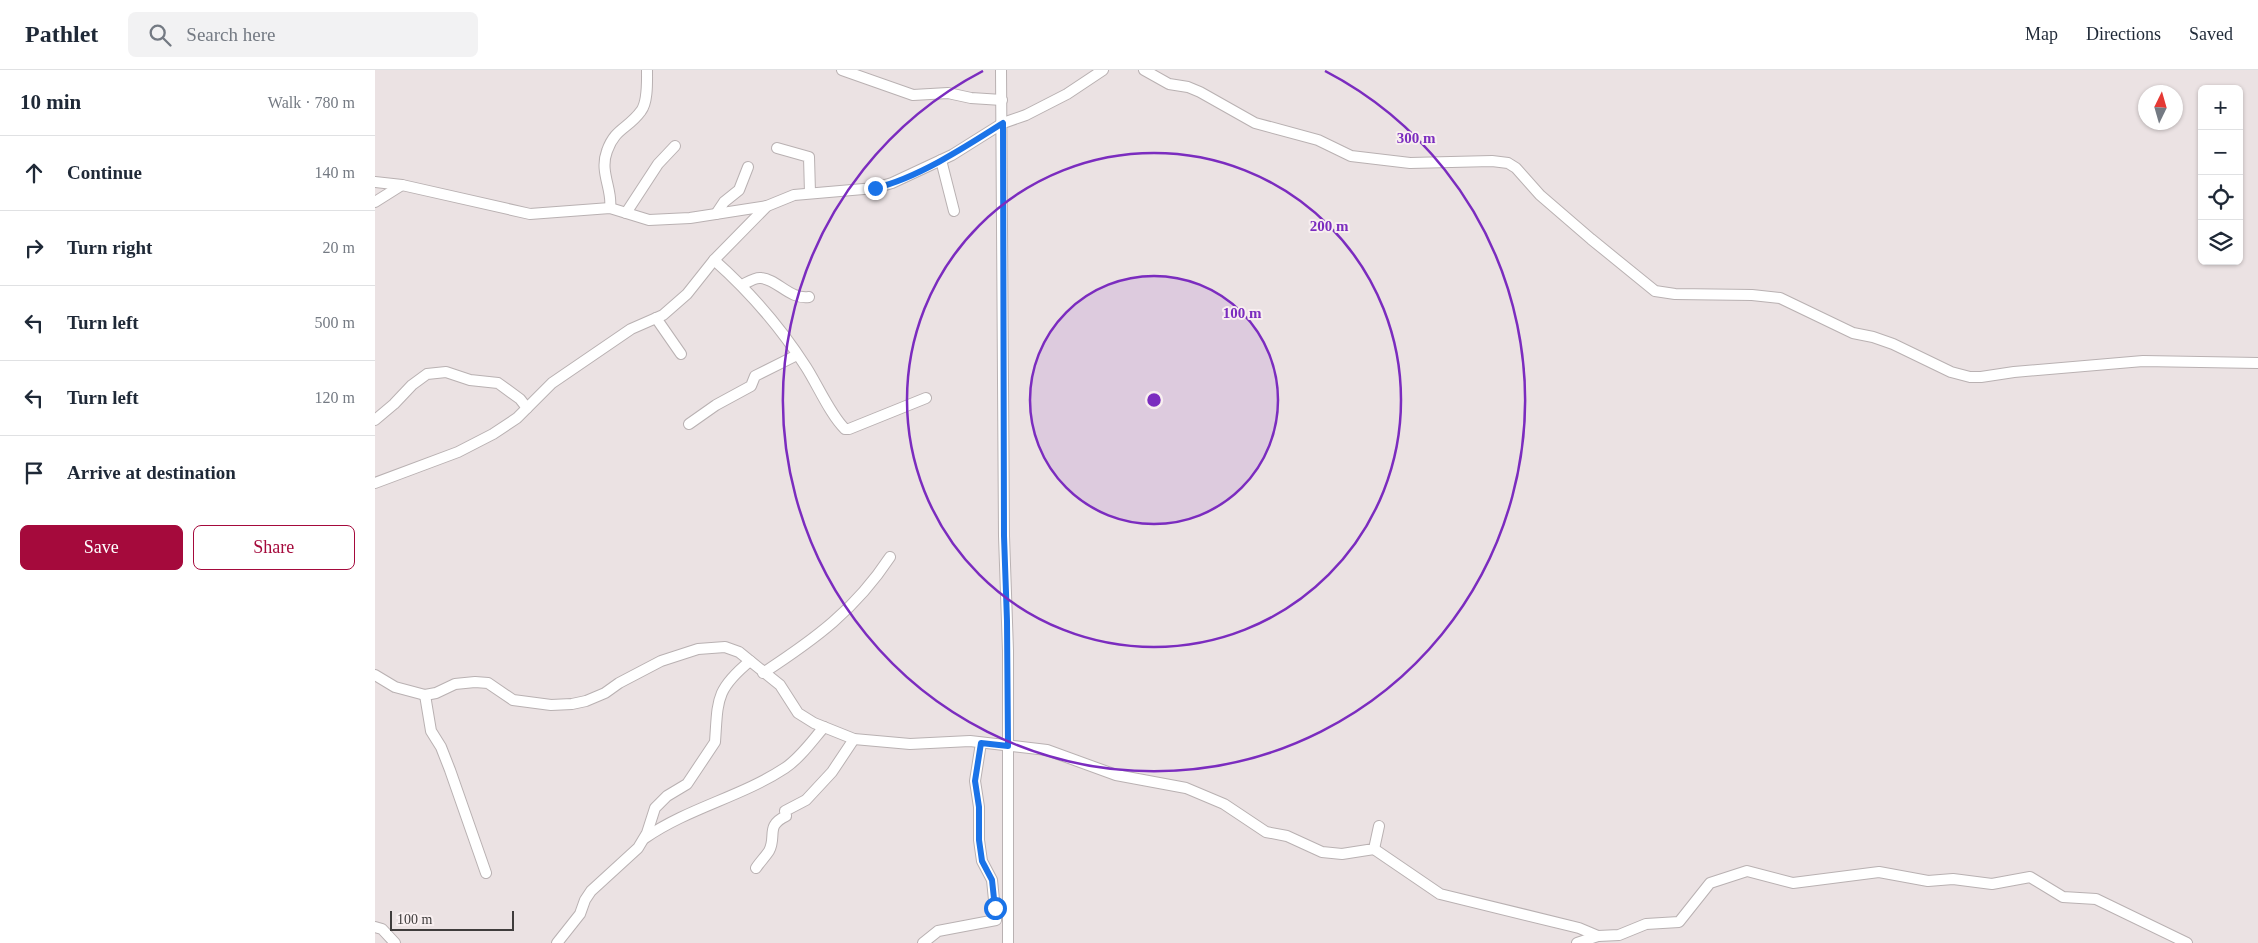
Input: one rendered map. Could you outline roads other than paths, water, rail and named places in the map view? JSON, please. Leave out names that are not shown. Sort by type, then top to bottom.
[{"type":"street","points":[[610,208],[611,199],[606,186],[606,153],[615,133],[629,124],[643,110],[647,70]]},
{"type":"street","points":[[842,70],[913,95],[948,93],[971,98],[1002,100]]},
{"type":"street","points":[[1001,70],[1003,123],[1004,536],[1007,621],[1008,943]]},
{"type":"street","points":[[375,182],[403,185],[530,214],[610,208],[649,220],[690,218],[716,214],[767,206],[794,195],[882,186],[941,160],[1003,123],[1026,115],[1059,98],[1103,70]]},
{"type":"street","points":[[1144,70],[1169,84],[1188,86],[1255,123],[1318,140],[1351,156],[1410,163],[1475,161],[1508,163],[1516,168],[1540,195],[1655,291],[1675,294],[1752,295],[1780,298],[1853,332],[1893,344],[1957,374],[1981,377],[2014,372],[2143,361],[2258,363]]},
{"type":"street","points":[[625,213],[658,164],[675,146]]},
{"type":"street","points":[[777,148],[809,157],[810,193]]},
{"type":"street","points":[[941,160],[954,211]]},
{"type":"street","points":[[716,214],[724,202],[739,190],[748,167]]},
{"type":"street","points":[[375,202],[403,185]]},
{"type":"street","points":[[375,483],[457,452],[493,434],[517,418],[552,384],[631,329],[663,315],[687,294],[714,260],[767,206]]},
{"type":"street","points":[[714,260],[742,285],[797,355],[845,429],[926,398]]},
{"type":"street","points":[[742,285],[762,278],[801,298],[809,297]]},
{"type":"street","points":[[656,318],[681,354]]},
{"type":"street","points":[[689,424],[716,405],[751,386],[755,376],[797,355]]},
{"type":"street","points":[[375,420],[412,385],[427,374],[446,372],[470,380],[498,383],[507,388],[527,408]]},
{"type":"street","points":[[763,673],[823,632],[846,612],[876,578],[890,557]]},
{"type":"street","points":[[375,675],[395,686],[425,695],[436,693],[455,684],[475,682],[488,683],[513,700],[551,705],[572,704],[586,701],[605,693],[619,682],[661,662],[697,649],[725,647],[739,652],[780,685],[798,713],[824,727],[854,739],[910,744],[969,741],[1047,750],[1116,775],[1186,788],[1224,804],[1266,832],[1287,836],[1322,852],[1342,854],[1375,849],[1440,894],[1579,928],[1597,936]]},
{"type":"street","points":[[557,943],[580,914],[585,900],[591,891],[638,848],[644,839],[655,808],[667,796],[687,784],[703,758],[713,748],[717,708],[722,691],[733,674],[750,661]]},
{"type":"street","points":[[425,695],[431,732],[441,747],[450,770],[486,873]]},
{"type":"street","points":[[644,839],[662,827],[761,782],[786,767],[800,756],[824,727]]},
{"type":"street","points":[[756,868],[769,850],[772,830],[776,820],[786,816],[785,811],[806,800],[832,772],[854,739]]},
{"type":"street","points":[[923,943],[938,930],[995,920],[992,880],[982,861],[979,840],[979,807],[975,781],[981,743]]},
{"type":"street","points":[[1375,849],[1379,826]]},
{"type":"street","points":[[1577,943],[1597,936],[1619,935],[1646,924],[1679,922],[1710,883],[1747,871],[1793,883],[1879,872],[1928,881],[1953,879],[1992,884],[2030,878],[2063,898],[2096,900],[2187,943]]},
{"type":"street","points":[[375,927],[382,929],[395,943]]}]
